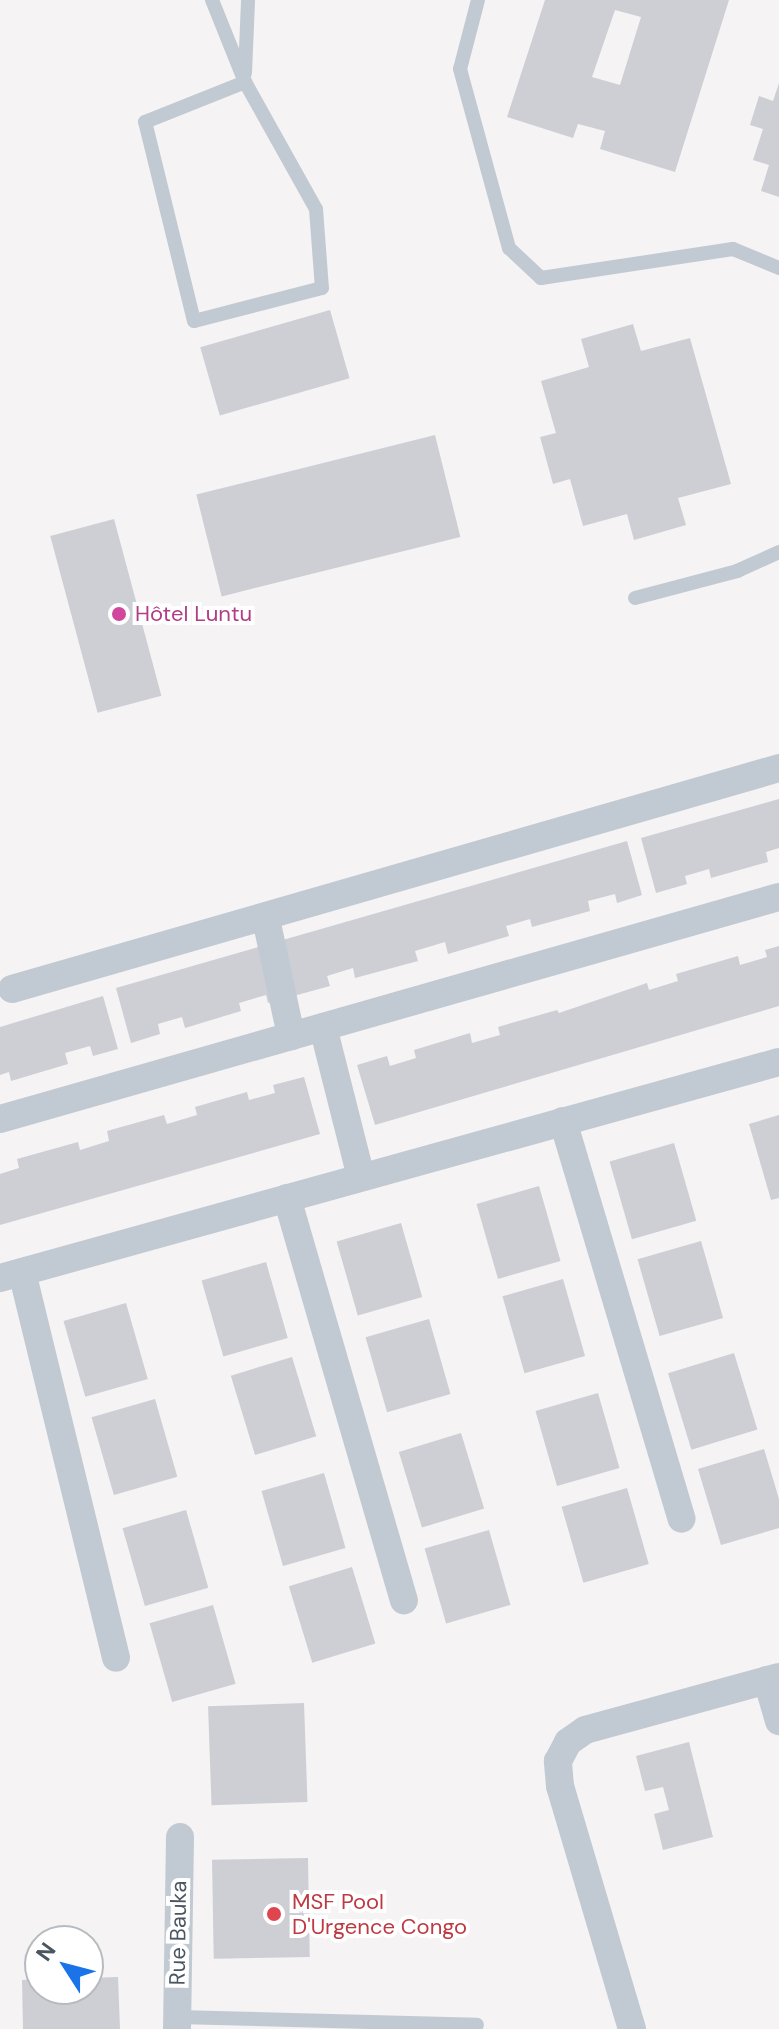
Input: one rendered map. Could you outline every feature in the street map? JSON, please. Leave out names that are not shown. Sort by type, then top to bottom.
[{"type":"street","points":[[12,989],[266,919],[779,768]]},
{"type":"street","points":[[0,1119],[779,897]]},
{"type":"street","points":[[266,919],[291,1036]]},
{"type":"street","points":[[323,1027],[361,1177]]},
{"type":"street","points":[[116,1658],[11,1275],[779,1062]]},
{"type":"street","points":[[563,1121],[682,1519]]},
{"type":"street","points":[[287,1198],[404,1600]]},
{"type":"street","points":[[632,2029],[560,1786],[558,1761],[568,1742],[585,1730],[773,1679],[779,1721]]},
{"type":"street","name":"Rue Bauka","points":[[177,2023],[180,1837]]},
{"type":"lane","points":[[212,0],[245,82],[316,209],[322,288],[194,321],[145,122],[245,82]]},
{"type":"lane","points":[[245,82],[248,0]]},
{"type":"lane","points":[[478,0],[460,69],[509,248],[541,278],[733,249],[779,268]]},
{"type":"lane","points":[[635,598],[737,571],[779,552]]},
{"type":"lane","points":[[177,2023],[477,2025]]},
{"type":"building","points":[[545,0],[729,0],[675,172],[600,149],[605,131],[578,124],[573,138],[507,117]],"holes":[[[615,10],[641,17],[620,85],[592,77]]]},
{"type":"building","points":[[779,83],[779,197],[761,191],[769,165],[753,160],[763,129],[750,125],[759,96],[773,101]]},
{"type":"building","points":[[330,310],[350,378],[220,415],[200,347]]},
{"type":"building","points":[[633,324],[641,351],[690,338],[731,484],[678,498],[686,525],[634,540],[627,514],[583,526],[570,479],[553,484],[540,437],[556,433],[541,381],[589,367],[581,339]]},
{"type":"building","points":[[435,435],[460,537],[222,596],[196,495]]},
{"type":"building","points":[[114,519],[161,696],[98,713],[50,536]]},
{"type":"building","points":[[779,799],[779,848],[766,852],[768,862],[711,878],[709,869],[685,876],[687,884],[656,893],[641,838]]},
{"type":"building","points":[[627,841],[642,895],[617,903],[615,894],[588,901],[590,911],[532,927],[530,919],[506,926],[509,936],[448,954],[445,942],[415,951],[418,961],[355,978],[353,968],[327,976],[330,986],[268,1003],[266,995],[239,1003],[241,1011],[185,1028],[182,1017],[158,1024],[160,1034],[131,1043],[116,988]]},
{"type":"building","points":[[779,946],[779,1006],[375,1125],[357,1065],[387,1056],[390,1066],[416,1058],[414,1050],[470,1033],[472,1043],[500,1035],[498,1027],[557,1010],[559,1013],[647,983],[649,990],[678,981],[676,974],[738,956],[740,965],[767,957],[765,950]]},
{"type":"building","points":[[103,996],[118,1049],[93,1056],[90,1046],[65,1053],[68,1064],[11,1081],[9,1072],[0,1075],[0,1027]]},
{"type":"building","points":[[304,1077],[320,1134],[0,1225],[0,1174],[19,1168],[17,1159],[78,1142],[80,1150],[109,1141],[107,1131],[164,1115],[167,1124],[197,1115],[195,1107],[247,1092],[249,1100],[275,1093],[273,1085]]},
{"type":"building","points":[[779,1115],[779,1198],[771,1200],[749,1124]]},
{"type":"building","points":[[674,1143],[696,1221],[632,1239],[610,1161]]},
{"type":"building","points":[[539,1186],[560,1261],[498,1279],[477,1204]]},
{"type":"building","points":[[401,1223],[422,1297],[358,1315],[337,1241]]},
{"type":"building","points":[[701,1241],[723,1318],[660,1336],[638,1259]]},
{"type":"building","points":[[266,1262],[288,1338],[223,1356],[202,1280]]},
{"type":"building","points":[[563,1279],[585,1356],[524,1373],[502,1296]]},
{"type":"building","points":[[126,1303],[148,1379],[85,1397],[64,1321]]},
{"type":"building","points":[[429,1319],[450,1394],[387,1412],[366,1337]]},
{"type":"building","points":[[734,1353],[757,1430],[691,1450],[668,1373]]},
{"type":"building","points":[[292,1357],[316,1436],[255,1455],[231,1376]]},
{"type":"building","points":[[598,1393],[619,1468],[557,1486],[536,1411]]},
{"type":"building","points":[[155,1399],[177,1477],[114,1495],[92,1417]]},
{"type":"building","points":[[461,1433],[484,1509],[422,1528],[399,1452]]},
{"type":"building","points":[[764,1449],[779,1499],[779,1528],[721,1545],[698,1469]]},
{"type":"building","points":[[324,1473],[345,1548],[283,1566],[262,1491]]},
{"type":"building","points":[[627,1488],[649,1564],[583,1583],[562,1507]]},
{"type":"building","points":[[186,1510],[208,1588],[145,1606],[123,1528]]},
{"type":"building","points":[[489,1530],[510,1605],[446,1623],[425,1548]]},
{"type":"building","points":[[352,1567],[375,1644],[312,1663],[289,1586]]},
{"type":"building","points":[[213,1605],[236,1684],[172,1702],[150,1623]]},
{"type":"building","points":[[304,1703],[307,1802],[212,1805],[208,1706]]},
{"type":"building","points":[[689,1742],[713,1837],[663,1850],[654,1814],[669,1810],[663,1787],[645,1791],[636,1756]]},
{"type":"building","points":[[308,1858],[310,1957],[214,1959],[212,1860]]},
{"type":"building","points":[[104,1977],[118,1977],[120,2029],[23,2029],[22,1980],[24,2005],[104,2005]]},
{"type":"place","name":"Hôtel Luntu","points":[[119,614]]},
{"type":"place","name":"MSF Pool D'Urgence Congo","points":[[274,1914]]}]
